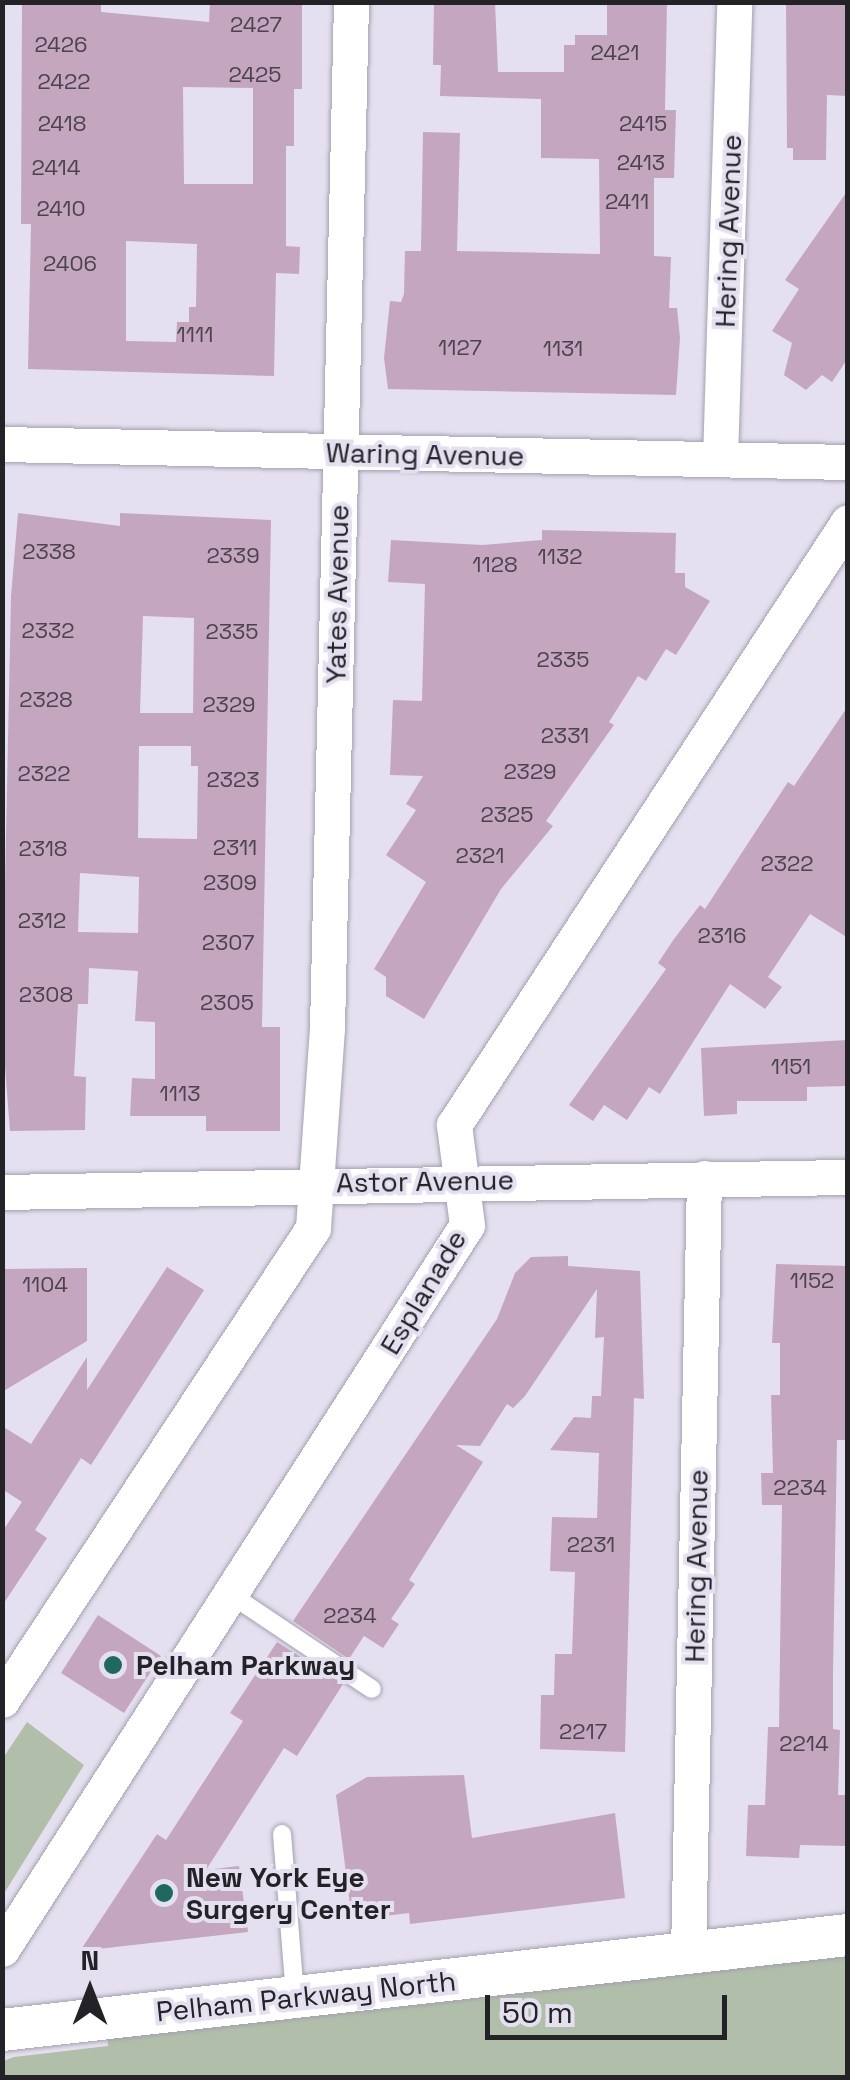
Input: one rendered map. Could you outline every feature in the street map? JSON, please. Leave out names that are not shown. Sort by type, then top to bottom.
[{"type":"street","name":"Yates Avenue","points":[[316,1184],[327,1028],[351,2]]},
{"type":"street","name":"Hering Avenue","points":[[720,460],[734,2]]},
{"type":"street","name":"Waring Avenue","points":[[2,444],[848,462]]},
{"type":"street","name":"Esplanade","points":[[2,1949],[233,1596],[467,1224],[454,1124],[848,522]]},
{"type":"street","name":"Astor Avenue","points":[[2,1192],[848,1177]]},
{"type":"street","name":"Hering Avenue","points":[[688,1954],[704,1178]]},
{"type":"street","points":[[2,1700],[313,1228],[316,1184]]},
{"type":"street","name":"Pelham Parkway North","points":[[2,2030],[848,1935]]},
{"type":"lane","points":[[233,1596],[372,1689]]},
{"type":"lane","points":[[282,1834],[295,1997]]},
{"type":"green space","points":[[27,1722],[84,1765],[3,1895],[3,1758]]},
{"type":"green space","points":[[847,1951],[847,2077],[3,2078],[3,2061],[108,2046],[107,2036]]},
{"type":"building","points":[[22,2],[101,2],[101,12],[209,22],[210,2],[302,5],[302,89],[294,89],[294,146],[286,146],[286,246],[300,247],[299,274],[276,273],[274,376],[28,369],[31,224],[21,224]],"holes":[[[183,87],[253,88],[253,184],[184,184]],[[126,241],[197,244],[196,307],[189,307],[189,322],[177,322],[176,342],[126,341]]]},
{"type":"building","points":[[434,2],[495,2],[498,72],[564,72],[564,45],[575,45],[575,35],[607,35],[607,2],[667,2],[665,110],[676,110],[674,178],[654,178],[654,256],[671,257],[669,308],[677,308],[680,338],[676,395],[388,389],[384,358],[390,301],[401,302],[404,294],[405,251],[421,251],[423,132],[460,133],[457,251],[600,254],[599,159],[541,158],[541,99],[440,96],[441,65],[433,65]]},
{"type":"building","points":[[786,3],[846,4],[848,96],[827,95],[826,160],[793,160],[793,148],[787,148]]},
{"type":"building","points":[[848,190],[848,358],[832,382],[822,375],[806,390],[784,375],[792,343],[772,331],[799,289],[785,280]]},
{"type":"building","points":[[18,513],[120,526],[120,513],[271,520],[262,1027],[280,1027],[280,1131],[206,1131],[206,1116],[130,1116],[132,1078],[155,1079],[155,1022],[135,1021],[138,971],[89,968],[88,1004],[78,1004],[74,1076],[86,1077],[85,1130],[10,1131],[2,1028],[11,596]],"holes":[[[143,616],[194,618],[193,713],[140,713]],[[139,746],[191,746],[191,766],[198,766],[197,839],[138,838]],[[80,873],[139,877],[138,933],[78,932]]]},
{"type":"building","points":[[542,530],[676,533],[675,573],[685,573],[685,587],[710,601],[676,655],[666,649],[646,681],[638,676],[609,722],[614,725],[546,821],[553,826],[501,889],[424,1019],[386,996],[386,977],[374,969],[426,882],[386,855],[416,810],[406,804],[423,776],[390,775],[393,700],[422,701],[425,584],[388,582],[391,540],[482,545],[542,540]]},
{"type":"building","points":[[848,706],[848,938],[810,914],[768,977],[782,987],[765,1009],[730,984],[660,1094],[649,1087],[627,1120],[604,1105],[593,1121],[569,1105],[666,969],[658,963],[674,939],[700,905],[705,909],[788,782],[794,786]]},
{"type":"building","points":[[848,1040],[848,1086],[807,1087],[807,1101],[737,1101],[737,1114],[704,1116],[701,1048]]},
{"type":"building","points":[[568,1256],[568,1266],[640,1271],[644,1399],[634,1398],[625,1752],[540,1749],[541,1695],[554,1695],[555,1654],[572,1654],[575,1572],[550,1571],[552,1517],[597,1518],[599,1453],[550,1450],[574,1417],[591,1418],[592,1396],[601,1396],[604,1337],[595,1338],[597,1289],[525,1396],[513,1408],[507,1404],[480,1446],[456,1445],[483,1462],[409,1580],[415,1584],[391,1619],[399,1624],[383,1648],[364,1636],[349,1659],[293,1621],[497,1319],[515,1273],[531,1257]]},
{"type":"building","points":[[776,1264],[848,1266],[848,1440],[837,1440],[833,1729],[840,1730],[838,1795],[848,1795],[848,1846],[800,1845],[799,1858],[746,1856],[748,1805],[765,1805],[768,1727],[779,1727],[782,1505],[762,1505],[761,1473],[773,1473],[771,1395],[780,1395],[780,1343],[772,1343]]},
{"type":"building","points":[[167,1267],[204,1290],[91,1465],[81,1458],[35,1530],[47,1538],[2,1606],[2,1532],[22,1502],[2,1489],[2,1426],[31,1444],[87,1357],[87,1390]]},
{"type":"building","points":[[87,1268],[87,1341],[2,1392],[4,1269]]},
{"type":"building","points":[[98,1615],[161,1656],[124,1713],[61,1673]]},
{"type":"building","points":[[277,1642],[343,1684],[297,1756],[284,1748],[206,1870],[239,1866],[248,1932],[80,1951],[157,1834],[166,1840],[243,1721],[230,1713]]},
{"type":"building","points":[[464,1775],[472,1838],[615,1813],[625,1898],[410,1924],[409,1913],[352,1920],[336,1795],[367,1777]]},
{"type":"place","name":"Pelham Parkway","points":[[113,1665]]},
{"type":"place","name":"New York Eye Surgery Center","points":[[164,1893]]}]
